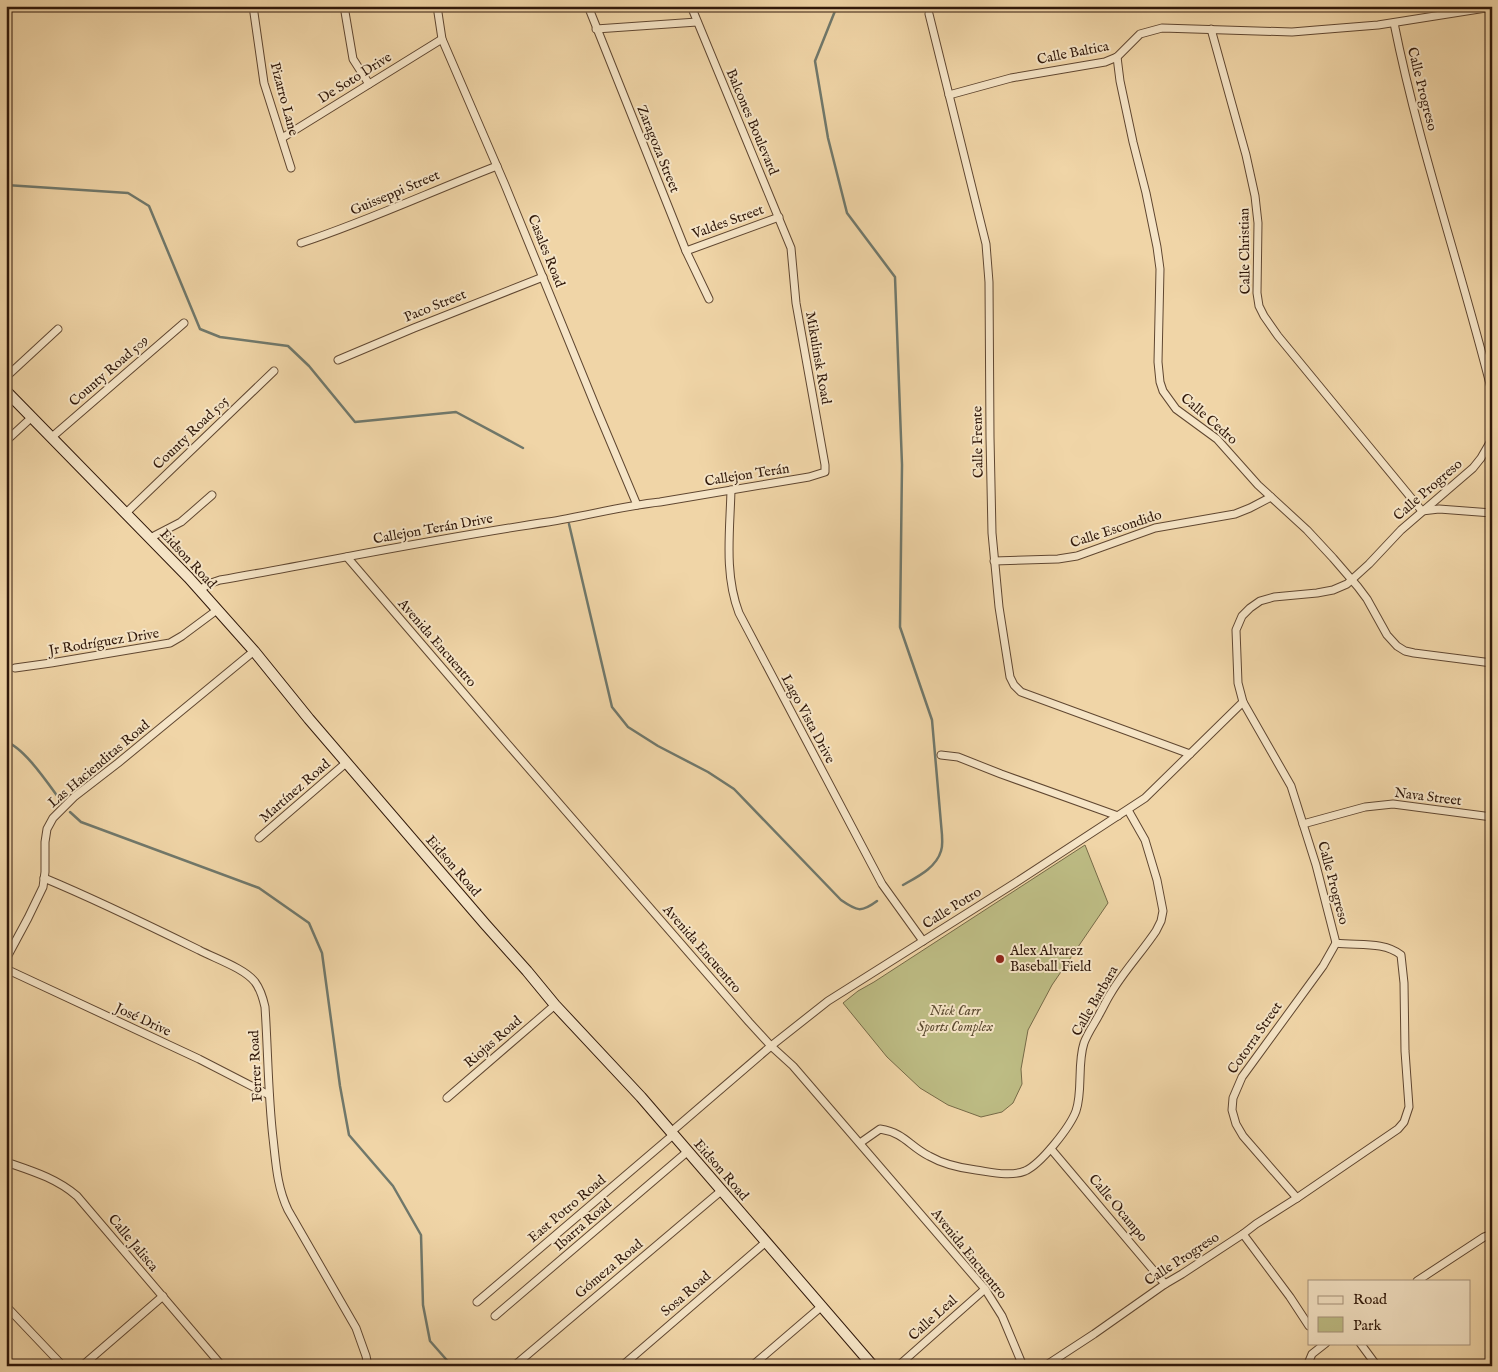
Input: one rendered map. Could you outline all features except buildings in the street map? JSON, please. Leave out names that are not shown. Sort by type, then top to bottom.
[{"type":"street","name":"Pizarro Lane","points":[[253,6],[264,83],[291,168]]},
{"type":"street","points":[[344,6],[353,59],[369,84]]},
{"type":"street","name":"Casales Road","points":[[437,6],[442,38],[637,504]]},
{"type":"street","name":"Zaragoza Street","points":[[588,6],[686,251],[709,299]]},
{"type":"street","name":"Balcones Boulevard","points":[[691,6],[791,248]]},
{"type":"street","name":"Calle Baltica","points":[[948,95],[1011,78],[1097,64],[1117,58],[1140,34],[1162,28],[1300,31],[1394,23],[1492,7]]},
{"type":"street","name":"Calle Frente","points":[[929,14],[983,230],[988,268],[992,533],[1001,624],[1008,667],[1014,685],[1021,692],[1190,754]]},
{"type":"street","points":[[596,29],[697,22]]},
{"type":"street","name":"Calle Progreso","points":[[1394,23],[1401,59],[1423,144],[1492,392]]},
{"type":"street","name":"Calle Christian","points":[[1211,29],[1246,155],[1255,196],[1258,223],[1257,293],[1261,311],[1278,336],[1422,511]]},
{"type":"street","name":"De Soto Drive","points":[[282,138],[442,38]]},
{"type":"street","name":"Calle Cedro","points":[[1117,58],[1120,81],[1146,193],[1160,269],[1158,362],[1162,391],[1176,409],[1217,439],[1246,473],[1307,530],[1367,599],[1387,635],[1397,646],[1405,651],[1414,653],[1492,663]]},
{"type":"street","name":"Guisseppi Street","points":[[301,243],[354,224],[497,166]]},
{"type":"street","name":"Valdes Street","points":[[686,251],[778,217]]},
{"type":"street","name":"Mikulinsk Road","points":[[791,248],[796,303],[825,472]]},
{"type":"street","name":"Paco Street","points":[[338,360],[543,277]]},
{"type":"street","name":"County Road 509","points":[[52,437],[184,322]]},
{"type":"street","points":[[6,377],[58,329]]},
{"type":"street","name":"County Road 505","points":[[126,513],[274,371]]},
{"type":"street","name":"Eidson Road","points":[[8,395],[126,513],[254,651],[555,1005],[641,1097],[720,1191],[873,1366]]},
{"type":"street","points":[[6,441],[32,417]]},
{"type":"street","name":"Calle Progreso","points":[[1045,1366],[1165,1284],[1297,1198],[1398,1129],[1404,1122],[1409,1107],[1405,1051],[1404,974],[1401,955],[1396,951],[1380,947],[1336,943],[1291,786],[1243,702],[1238,683],[1236,630],[1242,616],[1260,601],[1274,597],[1333,590],[1347,584],[1422,511],[1473,468],[1492,439]]},
{"type":"street","name":"Callejon Terán","points":[[674,500],[809,477],[825,472]]},
{"type":"street","name":"Lago Vista Drive","points":[[731,490],[730,578],[739,614],[882,884],[923,941]]},
{"type":"street","points":[[150,538],[180,522],[212,495]]},
{"type":"street","name":"Calle Escondido","points":[[994,561],[1058,559],[1077,556],[1155,528],[1235,514],[1271,497]]},
{"type":"street","name":"Callejon Terán Drive","points":[[199,590],[211,582],[220,580],[637,504],[674,500]]},
{"type":"street","points":[[1422,511],[1439,509],[1492,513]]},
{"type":"street","name":"Avenida Encuentro","points":[[347,557],[498,733],[771,1046],[793,1066],[985,1289],[1002,1316],[1023,1366]]},
{"type":"street","name":"Jr Rodríguez Drive","points":[[14,668],[170,643],[217,610]]},
{"type":"street","name":"Las Hacienditas Road","points":[[6,960],[39,895],[44,878],[47,829],[58,811],[254,651]]},
{"type":"street","name":"Calle Potro","points":[[672,1133],[771,1046],[828,1001],[1145,798],[1243,702]]},
{"type":"street","points":[[941,755],[958,757],[1118,816]]},
{"type":"street","name":"Martínez Road","points":[[259,838],[347,762]]},
{"type":"street","name":"Nava Street","points":[[1303,824],[1365,807],[1393,804],[1492,817]]},
{"type":"street","name":"Calle Barbara","points":[[860,1143],[880,1129],[891,1131],[902,1136],[928,1156],[949,1165],[1011,1174],[1025,1171],[1036,1164],[1051,1149],[1076,1110],[1084,1043],[1089,1032],[1112,992],[1156,931],[1161,921],[1162,902],[1150,853],[1140,829],[1128,810]]},
{"type":"street","name":"Ferrer Road","points":[[44,878],[245,973],[255,982],[262,993],[265,1007],[269,1095],[275,1163],[280,1192],[288,1210],[356,1328],[368,1366]]},
{"type":"street","name":"Cotorra Street","points":[[1297,1198],[1243,1136],[1236,1124],[1232,1110],[1233,1098],[1242,1077],[1323,966],[1336,943]]},
{"type":"street","name":"José Drive","points":[[6,969],[199,1059],[269,1095]]},
{"type":"street","name":"Riojas Road","points":[[447,1098],[555,1005]]},
{"type":"street","name":"East Potro Road","points":[[477,1302],[672,1133]]},
{"type":"street","name":"Calle Ocampo","points":[[1051,1149],[1165,1284]]},
{"type":"street","name":"Ibarra Road","points":[[495,1316],[687,1152]]},
{"type":"street","name":"Calle Jalisca","points":[[6,1162],[44,1175],[67,1187],[86,1206],[222,1366]]},
{"type":"street","name":"Gómeza Road","points":[[514,1366],[720,1191]]},
{"type":"street","points":[[1243,1234],[1308,1324]]},
{"type":"street","points":[[1419,1280],[1484,1237],[1492,1234]]},
{"type":"street","name":"Sosa Road","points":[[622,1366],[766,1242]]},
{"type":"street","name":"Calle Leal","points":[[898,1366],[985,1289]]},
{"type":"street","points":[[82,1366],[162,1296]]},
{"type":"street","points":[[6,1306],[63,1366]]},
{"type":"street","points":[[752,1366],[822,1306]]},
{"type":"street","points":[[1308,1366],[1312,1354],[1323,1344]]},
{"type":"street","points":[[1361,1344],[1377,1366]]},
{"type":"green space","name":"Nick Carr Sports Complex","points":[[1085,845],[1108,903],[1052,985],[1028,1030],[1021,1069],[1022,1084],[1013,1103],[1002,1112],[981,1117],[948,1105],[920,1088],[887,1057],[843,1003],[858,991]]},
{"type":"waterway","points":[[837,6],[815,61],[828,138],[847,213],[895,277],[902,465],[900,627],[932,720],[942,835],[942,849],[939,857],[925,871],[903,885]]},
{"type":"waterway","points":[[6,185],[128,193],[149,206],[200,329],[220,337],[288,346],[309,366],[355,422],[456,412],[523,448]]},
{"type":"waterway","points":[[569,524],[612,707],[628,727],[658,746],[708,772],[734,789],[841,900],[859,909],[863,909],[877,901]]},
{"type":"waterway","points":[[6,742],[13,745],[28,759],[61,801]]},
{"type":"waterway","points":[[70,812],[81,822],[259,888],[309,923],[322,953],[340,1086],[349,1135],[393,1186],[421,1235],[423,1305],[430,1341],[452,1366]]},
{"type":"place","name":"Alex Alvarez Baseball Field","points":[[1000,959]]}]
